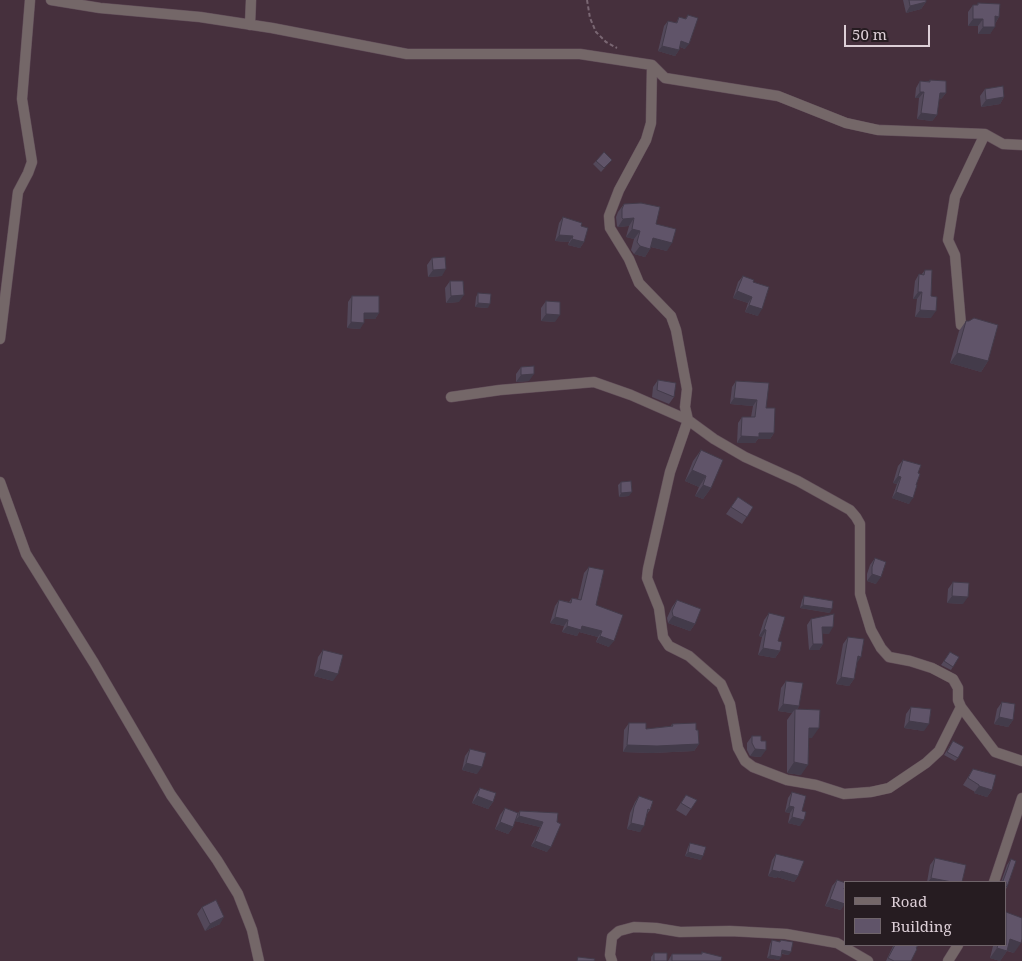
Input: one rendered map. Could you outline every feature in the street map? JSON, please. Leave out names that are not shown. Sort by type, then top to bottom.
[{"type":"street","points":[[0,338],[18,192],[32,162],[22,99],[30,0]]},
{"type":"street","points":[[51,0],[100,8],[200,17],[408,54],[580,54],[652,65],[665,78],[778,96],[846,123],[878,130],[985,134],[1003,144],[1022,145]]},
{"type":"street","points":[[250,25],[251,0]]},
{"type":"street","points":[[652,65],[651,123],[646,140],[619,190],[609,216],[610,228],[629,259],[639,283],[658,306],[670,316],[676,330],[687,389],[686,407],[688,420],[670,472],[647,578],[659,608],[663,637],[669,646],[689,656],[721,684],[730,704],[738,748],[745,761],[753,767],[787,780],[844,794],[871,792],[888,788],[933,757],[939,751],[961,707]]},
{"type":"street","points":[[961,325],[955,255],[948,240],[955,197],[985,134]]},
{"type":"street","points":[[451,397],[500,390],[594,382],[631,395],[688,420],[714,439],[745,457],[798,481],[850,510],[860,524],[860,594],[871,630],[881,648],[889,657],[932,668],[953,679],[958,688],[958,700],[961,707],[995,752],[1022,761]]},
{"type":"street","points":[[0,482],[26,554],[94,663],[171,795],[217,860],[238,894],[252,930],[259,961]]},
{"type":"street","points":[[994,881],[1022,798]]},
{"type":"street","points":[[612,961],[610,956],[612,937],[619,931],[634,928],[656,928],[680,932],[786,934],[837,943],[868,961]]},
{"type":"street","points":[[948,961],[957,946]]},
{"type":"path","points":[[587,0],[590,18],[596,32],[606,42],[621,50]]},
{"type":"building","points":[[909,0],[926,0],[926,2],[910,6]]},
{"type":"building","points":[[978,3],[1000,4],[999,17],[995,16],[995,27],[983,27],[983,19],[973,19],[973,5],[978,5]]},
{"type":"building","points":[[688,15],[698,18],[689,44],[681,41],[679,50],[662,46],[668,21],[677,23],[679,17],[686,19]]},
{"type":"building","points":[[930,80],[946,81],[946,93],[940,93],[937,115],[921,113],[924,92],[920,92],[920,81],[930,82]]},
{"type":"building","points":[[1003,86],[1004,97],[986,100],[985,89]]},
{"type":"building","points":[[604,152],[612,160],[604,168],[596,161]]},
{"type":"building","points":[[641,203],[660,207],[656,224],[676,229],[672,243],[653,238],[650,249],[640,246],[637,242],[640,231],[632,229],[634,218],[623,219],[622,209],[624,204]]},
{"type":"building","points":[[563,217],[582,223],[581,226],[588,228],[584,242],[572,239],[573,236],[559,235]]},
{"type":"building","points":[[445,257],[446,269],[433,270],[432,258]]},
{"type":"building","points":[[925,270],[932,270],[931,296],[937,297],[936,311],[920,310],[922,292],[918,292],[919,274],[924,275]]},
{"type":"building","points":[[743,276],[754,280],[753,282],[769,287],[762,309],[749,305],[752,297],[737,291]]},
{"type":"building","points":[[450,281],[463,281],[464,295],[451,296]]},
{"type":"building","points":[[478,293],[491,294],[490,304],[478,303]]},
{"type":"building","points":[[352,296],[379,296],[379,313],[364,313],[364,323],[351,322]]},
{"type":"building","points":[[546,301],[560,302],[560,315],[546,314]]},
{"type":"building","points":[[974,318],[998,325],[988,361],[957,353],[966,321]]},
{"type":"building","points":[[534,366],[534,374],[521,375],[521,367]]},
{"type":"building","points":[[658,380],[676,383],[674,397],[657,390]]},
{"type":"building","points":[[736,381],[769,383],[766,408],[775,408],[774,433],[759,433],[759,437],[741,436],[742,417],[755,417],[757,400],[734,398]]},
{"type":"building","points":[[701,450],[723,460],[711,488],[703,485],[706,476],[692,470]]},
{"type":"building","points":[[903,460],[921,465],[913,498],[896,492],[901,477],[898,476]]},
{"type":"building","points":[[631,481],[632,492],[621,493],[621,482]]},
{"type":"building","points":[[738,497],[753,507],[747,517],[731,507]]},
{"type":"building","points":[[875,558],[886,562],[881,577],[872,574]]},
{"type":"building","points":[[589,567],[604,570],[596,605],[623,615],[614,641],[600,636],[602,631],[582,626],[581,630],[567,626],[568,620],[555,617],[559,600],[571,603],[572,598],[581,600]]},
{"type":"building","points":[[953,582],[969,583],[968,597],[952,596]]},
{"type":"building","points":[[804,596],[833,601],[832,609],[803,605]]},
{"type":"building","points":[[677,600],[701,609],[695,624],[673,616],[672,611]]},
{"type":"building","points":[[769,613],[785,617],[778,641],[782,642],[780,651],[763,648],[766,630],[764,629]]},
{"type":"building","points":[[834,614],[833,627],[822,627],[823,644],[813,644],[811,619]]},
{"type":"building","points":[[848,637],[864,639],[861,657],[858,656],[854,679],[841,677]]},
{"type":"building","points":[[323,650],[343,655],[338,674],[319,669]]},
{"type":"building","points":[[950,652],[959,657],[953,667],[944,661]]},
{"type":"building","points":[[786,681],[803,683],[799,706],[783,704]]},
{"type":"building","points":[[1002,702],[1015,704],[1013,720],[999,717]]},
{"type":"building","points":[[911,707],[931,709],[929,724],[909,721]]},
{"type":"building","points":[[795,709],[820,710],[819,728],[809,728],[808,765],[794,762]]},
{"type":"building","points":[[629,723],[646,723],[646,729],[673,726],[672,724],[696,723],[699,744],[627,745]]},
{"type":"building","points":[[752,736],[761,736],[761,741],[766,741],[766,750],[755,749],[752,743]]},
{"type":"building","points":[[953,741],[964,747],[958,758],[947,752]]},
{"type":"building","points":[[470,749],[486,753],[482,767],[466,763]]},
{"type":"building","points":[[973,769],[996,775],[992,790],[979,786],[968,778]]},
{"type":"building","points":[[480,788],[496,793],[493,802],[477,796]]},
{"type":"building","points":[[792,792],[806,796],[802,811],[806,812],[804,820],[792,817],[794,807],[789,806]]},
{"type":"building","points":[[686,795],[697,800],[691,809],[681,803]]},
{"type":"building","points":[[639,796],[653,801],[650,810],[648,809],[644,826],[631,823],[634,807]]},
{"type":"building","points":[[505,808],[518,813],[513,827],[500,822]]},
{"type":"building","points":[[520,811],[558,813],[557,822],[561,824],[551,847],[535,841],[543,822],[519,816]]},
{"type":"building","points":[[690,843],[706,847],[703,856],[688,852]]},
{"type":"building","points":[[776,854],[804,861],[798,876],[772,870]]},
{"type":"building","points":[[935,858],[966,865],[962,881],[931,878]]},
{"type":"building","points":[[1011,859],[1016,861],[1007,887],[1007,881],[1003,881]]},
{"type":"building","points":[[837,880],[844,882],[844,904],[830,899]]},
{"type":"building","points":[[216,900],[224,917],[210,924],[202,907]]},
{"type":"building","points":[[1007,912],[1022,918],[1021,943],[1010,939],[1007,951],[997,948],[998,946],[1007,946]]},
{"type":"building","points":[[772,940],[793,942],[791,952],[782,950],[781,957],[770,955]]},
{"type":"building","points":[[894,946],[917,946],[911,961],[894,961],[888,958]]},
{"type":"building","points":[[702,952],[722,957],[721,961],[672,961],[672,954],[702,954]]},
{"type":"building","points":[[654,953],[667,953],[667,961],[654,961]]},
{"type":"building","points":[[578,957],[595,959],[594,961],[577,961]]}]
